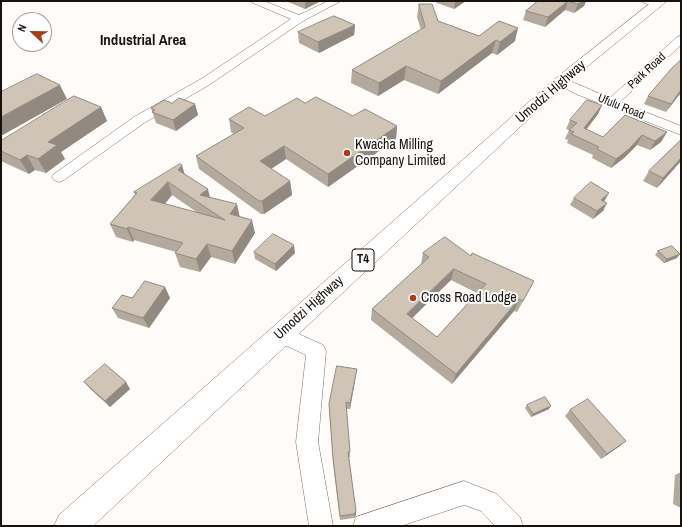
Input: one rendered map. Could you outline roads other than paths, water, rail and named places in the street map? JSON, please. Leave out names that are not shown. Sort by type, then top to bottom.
[{"type":"highway","name":"Umodzi Highway","points":[[82,521],[281,334],[561,81],[655,2]]},
{"type":"street","points":[[256,1],[299,19]]},
{"type":"street","points":[[59,177],[139,120],[205,82],[299,19],[336,1]]},
{"type":"street","name":"Park Road","points":[[612,104],[681,39]]},
{"type":"street","name":"Ufulu Road","points":[[561,81],[612,104],[681,131]]},
{"type":"street","points":[[281,334],[316,351],[307,442],[321,526]]},
{"type":"street","points":[[365,526],[464,493],[489,502],[511,526]]},
{"type":"place","name":"Kwacha Milling Company Limited","points":[[347,153]]},
{"type":"place","name":"Cross Road Lodge","points":[[413,298]]},
{"type":"district","name":"Industrial Area","points":[[143,41]]}]
